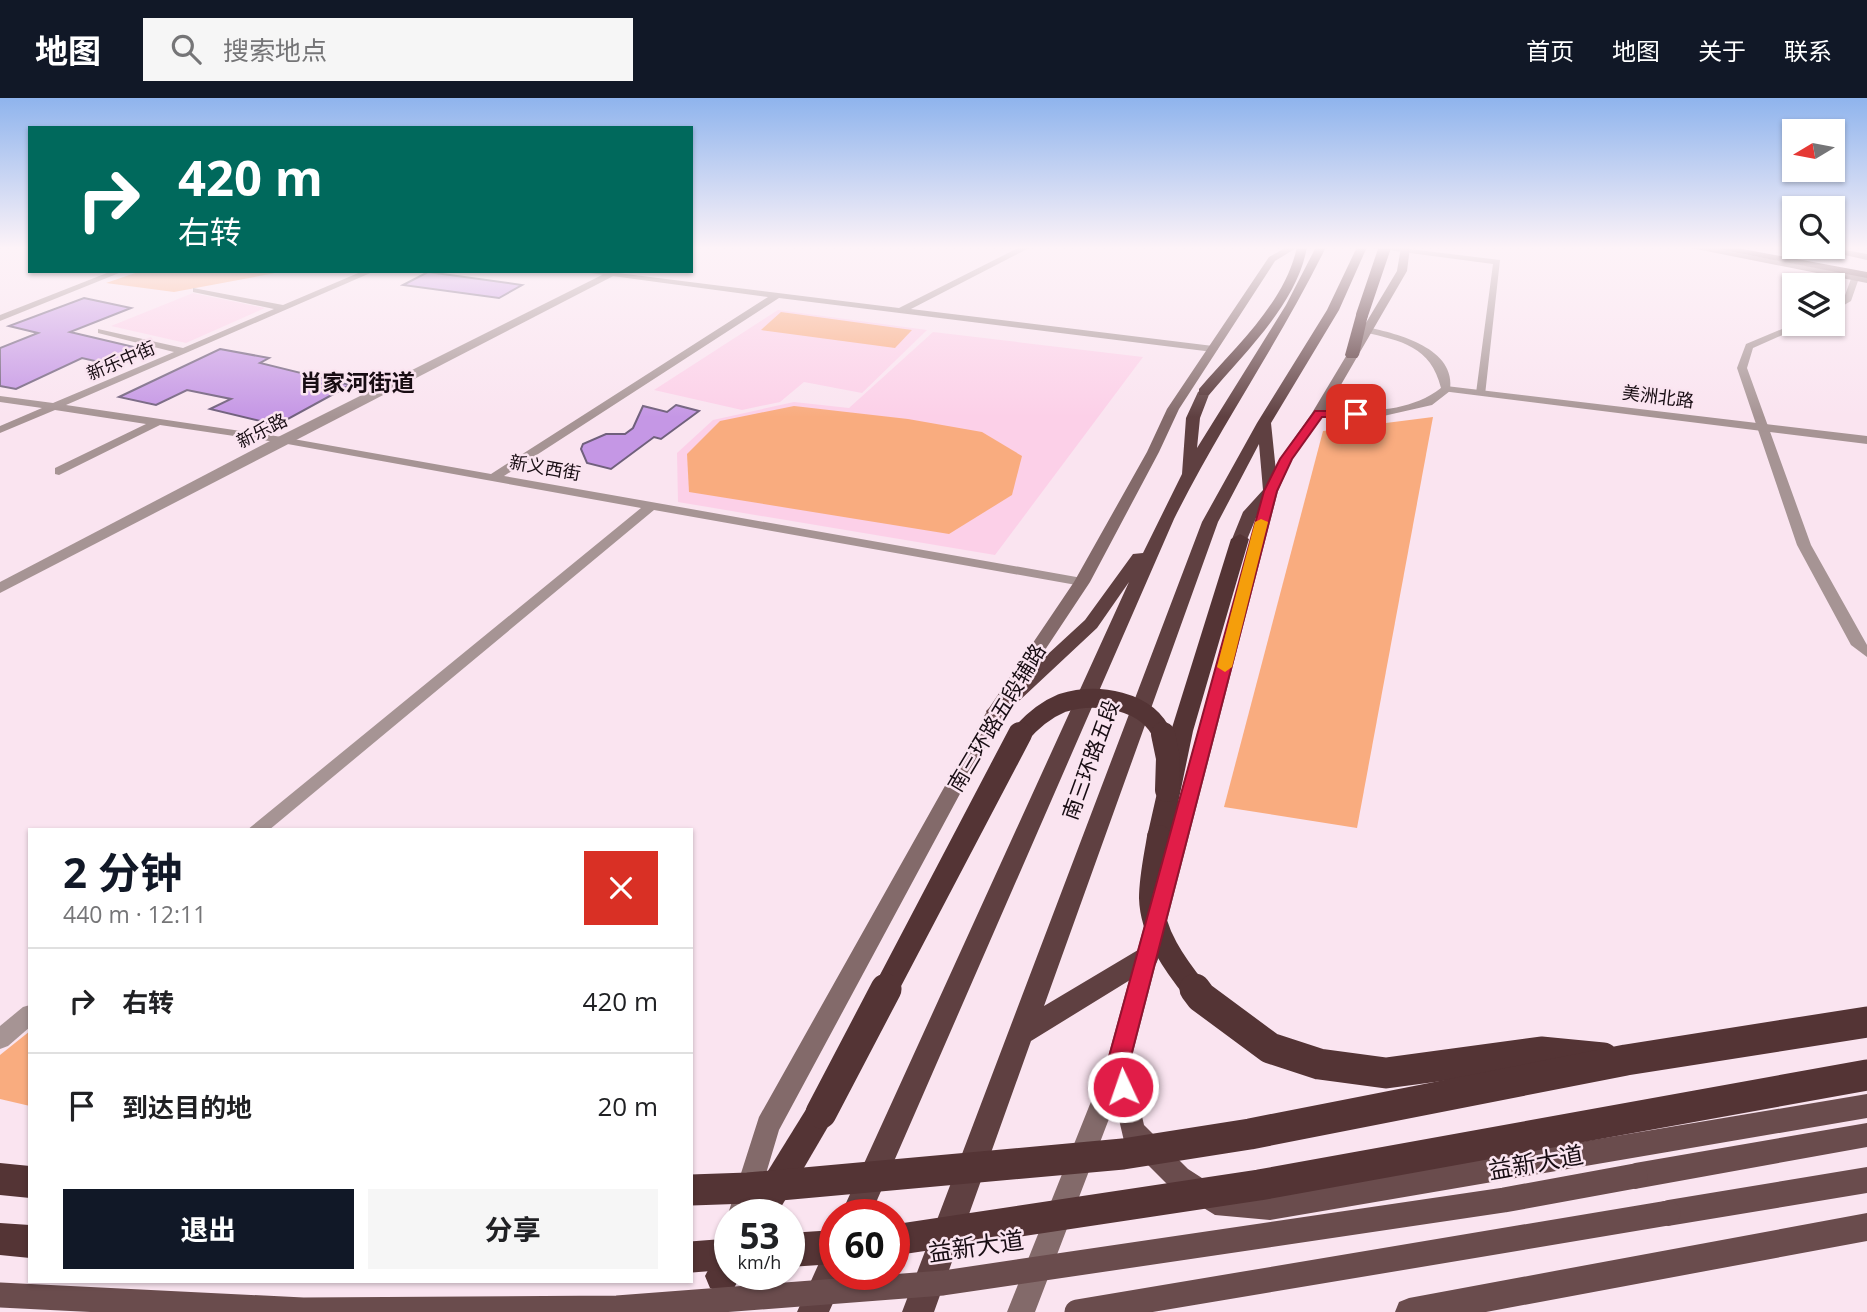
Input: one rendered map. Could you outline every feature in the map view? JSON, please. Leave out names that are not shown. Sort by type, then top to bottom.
[{"type":"highway","points":[[1187,477],[1193,418],[1204,392],[1275,304]]},
{"type":"highway","name":"南三环路五段","points":[[863,1199],[1166,519],[1187,477],[1293,304]]},
{"type":"highway","name":"南三环路五段","points":[[918,1312],[1210,522],[1264,423],[1336,304]]},
{"type":"highway","points":[[1364,322],[1369,304]]},
{"type":"highway","points":[[1264,423],[1270,491],[1251,512],[1240,539],[1182,731],[1167,790],[1152,876],[1151,898],[1163,943],[1178,970],[1201,997],[1270,1048],[1319,1064],[1386,1073],[1541,1052],[1626,1060]]},
{"type":"highway","points":[[996,711],[1091,624],[1166,519]]},
{"type":"highway","points":[[769,1199],[821,1113],[1015,741],[1028,724],[1052,707],[1068,702],[1102,699],[1132,706],[1148,715],[1159,727],[1165,742],[1167,790]]},
{"type":"highway","points":[[1023,1032],[1147,957]]},
{"type":"highway","points":[[693,1190],[748,1188],[1123,1154],[1250,1134],[1626,1060],[1867,1022]]},
{"type":"highway","points":[[910,1238],[1259,1185],[1867,1075]]},
{"type":"highway","points":[[0,1179],[28,1182]]},
{"type":"highway","points":[[0,1239],[28,1242]]},
{"type":"highway","points":[[693,1257],[714,1259]]},
{"type":"highway","points":[[813,1312],[823,1290]]},
{"type":"main road","name":"南三环路五段辅路","points":[[746,1199],[768,1126],[996,711],[1082,582],[1153,452],[1173,409],[1243,304]]},
{"type":"main road","points":[[1021,1312],[1118,1064],[1270,491],[1286,459],[1318,414],[1352,355],[1364,322],[1378,304]]},
{"type":"main road","points":[[1118,1064],[1133,1132],[1179,1178],[1215,1202],[1270,1207],[1867,1106]]},
{"type":"main road","name":"益新大道","points":[[0,1295],[303,1310],[617,1308],[943,1283],[1504,1199],[1867,1135]]},
{"type":"main road","points":[[1077,1312],[1867,1180]]},
{"type":"main road","points":[[1409,1312],[1867,1227]]},
{"type":"main road","points":[[706,1312],[715,1290]]},
{"type":"street","points":[[0,317],[35,304]]},
{"type":"street","points":[[258,304],[282,309]]},
{"type":"street","name":"新乐中街","points":[[0,430],[295,304]]},
{"type":"street","name":"新乐路","points":[[0,588],[282,440],[552,304]]},
{"type":"street","points":[[494,477],[764,304]]},
{"type":"street","points":[[834,304],[1213,349]]},
{"type":"street","points":[[898,312],[915,304]]},
{"type":"street","points":[[1481,393],[1492,304]]},
{"type":"street","points":[[215,322],[237,328]]},
{"type":"street","points":[[1318,414],[1379,414],[1428,403],[1446,389],[1444,374],[1429,350],[1364,322]]},
{"type":"street","points":[[101,331],[183,351]]},
{"type":"street","points":[[1782,332],[1749,346],[1742,368],[1804,545],[1858,645],[1867,652]]},
{"type":"street","name":"美洲北路","points":[[1446,389],[1867,440]]},
{"type":"street","name":"新义西街","points":[[0,399],[282,440],[1082,582]]},
{"type":"street","points":[[59,471],[158,422]]},
{"type":"street","points":[[258,828],[651,506]]},
{"type":"street","points":[[0,1038],[28,1016]]},
{"type":"shaded area","points":[[167,304],[244,304],[265,308],[186,343],[111,326]]},
{"type":"shaded area","points":[[778,310],[927,330],[862,393],[804,382],[780,402],[742,410],[654,390]]},
{"type":"shaded area","points":[[781,312],[912,330],[895,348],[761,330]]},
{"type":"shaded area","points":[[933,332],[1143,357],[995,555],[678,502],[677,453],[713,420],[794,402],[849,408]]},
{"type":"shaded area","points":[[794,406],[908,419],[982,432],[1022,456],[1012,495],[949,534],[689,492],[687,454],[720,421]]},
{"type":"shaded area","points":[[1433,417],[1357,828],[1224,807],[1323,431]]},
{"type":"shaded area","points":[[28,1033],[28,1106],[0,1099],[0,1055]]},
{"type":"building","points":[[69,304],[111,304],[131,308],[70,332],[151,351],[117,366],[82,358],[16,389],[0,386],[0,348],[38,333],[9,326]]},
{"type":"building","points":[[220,349],[269,358],[260,363],[350,385],[277,425],[210,409],[231,399],[187,390],[156,405],[119,397]]},
{"type":"building","points":[[676,405],[699,411],[661,439],[654,437],[611,469],[587,463],[581,449],[583,444],[606,434],[625,434],[633,428],[643,406],[667,412]]},
{"type":"slow traffic","points":[[1225,667],[1261,522]]},
{"type":"district","name":"肖家河街道","points":[[357,383]]},
{"type":"route","points":[[1123,1087],[1118,1064],[1270,491],[1286,459],[1318,414],[1356,414]]}]
